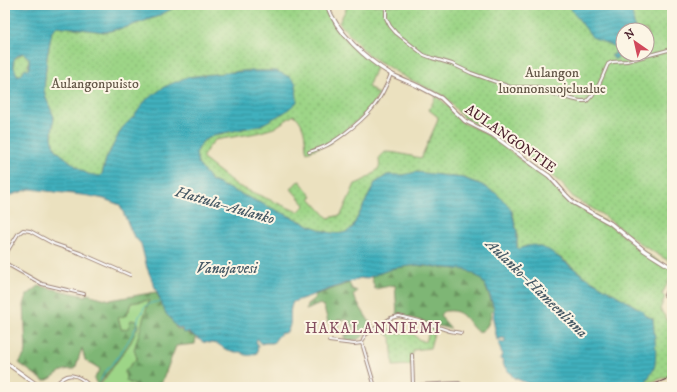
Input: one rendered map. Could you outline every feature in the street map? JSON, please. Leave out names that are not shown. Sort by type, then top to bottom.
[{"type":"main road","name":"AULANGONTIE","points":[[327,5],[335,21],[353,43],[369,58],[391,74],[420,86],[441,98],[449,104],[458,116],[466,122],[493,136],[549,176],[574,202],[610,223],[645,251],[672,268]]},
{"type":"main road","points":[[5,362],[40,387]]},
{"type":"street","points":[[386,5],[386,18],[390,26],[396,33],[424,55],[452,64],[471,73],[510,87],[538,87],[559,96],[580,101],[587,100],[594,93],[610,62],[627,61],[672,49]]},
{"type":"street","points":[[309,152],[331,144],[365,118],[382,96],[391,74]]},
{"type":"street","points":[[5,255],[18,234],[24,230],[30,231],[54,244],[80,253],[130,275]]},
{"type":"street","points":[[5,263],[42,284],[84,294]]},
{"type":"street","points":[[672,280],[665,295],[672,302]]},
{"type":"street","points":[[375,387],[362,343],[366,335],[391,318],[399,316],[461,333]]},
{"type":"street","points":[[329,341],[362,343]]},
{"type":"street","points":[[412,355],[413,385]]},
{"type":"street","points":[[54,387],[61,378],[71,375],[81,377],[91,387]]},
{"type":"street","points":[[378,387],[459,383],[464,387]]},
{"type":"green space","name":"Aulangonpuisto","points":[[179,5],[324,5],[328,14],[346,39],[377,65],[368,87],[374,90],[373,92],[380,94],[362,117],[332,140],[331,143],[307,152],[303,128],[299,119],[294,115],[274,128],[257,133],[215,140],[202,158],[238,186],[298,212],[305,205],[291,189],[297,182],[300,181],[312,197],[310,198],[328,218],[341,215],[355,184],[377,170],[379,166],[379,158],[385,152],[421,158],[437,122],[438,117],[429,110],[436,96],[446,104],[463,123],[481,131],[499,142],[544,176],[551,183],[553,188],[555,186],[574,204],[607,223],[644,252],[672,270],[672,275],[662,294],[665,297],[660,309],[668,321],[672,323],[672,375],[645,384],[652,372],[653,319],[645,315],[643,311],[584,276],[561,258],[527,246],[519,249],[517,248],[517,232],[512,211],[497,194],[482,185],[463,178],[416,172],[404,175],[387,175],[375,183],[352,228],[337,234],[311,226],[212,181],[198,164],[196,153],[203,141],[214,135],[261,125],[276,71],[243,71],[187,77],[134,116],[122,128],[106,159],[102,174],[99,177],[81,170],[57,151],[53,144],[52,135],[54,117],[44,90],[47,57],[52,31],[57,26],[105,32],[127,27],[156,17]]},
{"type":"green space","name":"Aulangon luonnonsuojelualue","points":[[348,5],[672,5],[672,263],[642,245],[600,213],[574,198],[561,183],[508,142],[463,117],[444,96],[405,77],[367,54],[339,23]]},
{"type":"green space","name":"Aulangonpuisto","points":[[23,53],[29,58],[28,66],[30,67],[28,70],[24,70],[21,75],[16,75],[13,66],[14,59]]},
{"type":"green space","points":[[418,265],[467,270],[480,278],[485,285],[494,309],[491,312],[489,322],[484,330],[478,332],[466,318],[458,312],[453,311],[446,311],[440,316],[450,327],[450,329],[397,314],[395,285],[375,289],[371,276],[394,268]]},
{"type":"green space","points":[[349,283],[352,289],[357,291],[353,296],[373,326],[361,338],[355,340],[345,340],[344,337],[346,333],[351,334],[355,329],[346,319],[337,320],[340,325],[337,327],[328,322],[324,307],[320,304],[306,310],[307,304],[315,298],[315,295]]},
{"type":"green space","points":[[39,286],[86,296],[87,294],[110,300],[156,292],[166,314],[171,317],[176,328],[196,337],[195,344],[176,346],[160,387],[139,387],[126,381],[125,371],[137,358],[134,350],[149,300],[131,303],[127,315],[118,318],[121,328],[122,330],[128,328],[131,320],[137,321],[139,325],[131,342],[98,386],[94,379],[100,369],[85,360],[82,348],[75,369],[64,370],[52,378],[44,381],[19,363],[26,352],[24,304],[27,295]]},
{"type":"green space","points":[[149,300],[143,321],[137,358],[126,381],[139,387],[99,387],[131,342],[128,328],[122,330],[118,318],[129,311],[130,303]]},
{"type":"green space","points":[[385,323],[390,330],[394,332],[413,333],[418,339],[426,342],[430,327],[435,329],[430,348],[413,350],[413,354],[411,355],[411,365],[393,366],[391,337],[378,327]]},
{"type":"water","name":"Vanajavesi","points":[[5,5],[179,5],[156,17],[127,27],[105,32],[57,26],[52,31],[47,57],[44,90],[54,117],[52,135],[53,144],[57,151],[81,170],[88,174],[100,176],[102,174],[106,159],[122,128],[134,116],[146,100],[164,87],[187,77],[243,71],[276,71],[290,77],[296,83],[297,102],[285,112],[261,125],[214,135],[203,141],[196,153],[198,164],[212,181],[311,226],[337,234],[352,228],[375,183],[387,175],[404,175],[416,172],[463,178],[482,185],[497,194],[508,205],[512,212],[517,232],[517,248],[519,249],[534,245],[549,250],[584,276],[643,311],[645,315],[653,319],[656,353],[655,364],[646,381],[645,387],[537,387],[514,378],[500,359],[502,354],[498,342],[502,341],[502,343],[504,343],[505,339],[503,338],[497,340],[493,319],[494,309],[490,296],[480,278],[467,270],[418,265],[394,268],[293,302],[291,306],[290,324],[287,332],[280,334],[273,343],[261,344],[258,339],[256,340],[258,346],[257,353],[247,355],[241,352],[235,352],[225,349],[218,344],[203,342],[188,332],[183,333],[182,329],[174,325],[166,314],[147,268],[141,244],[133,235],[120,205],[90,196],[30,189],[5,197]],"holes":[[[23,53],[29,58],[28,70],[25,68],[21,75],[17,75],[14,59]]]},
{"type":"water","points":[[568,5],[631,5],[634,22],[615,22],[615,47],[592,37]]},
{"type":"waterway","points":[[97,386],[105,372],[118,357],[132,335],[144,307],[151,303],[161,301]]},
{"type":"railway","points":[[647,387],[672,377]]},
{"type":"district","name":"HAKALANNIEMI","points":[[373,328]]},
{"type":"water label","name":"Hattula–Aulanko","points":[[225,205]]},
{"type":"water label","name":"Aulanko–Hämeenlinna","points":[[537,288]]}]
